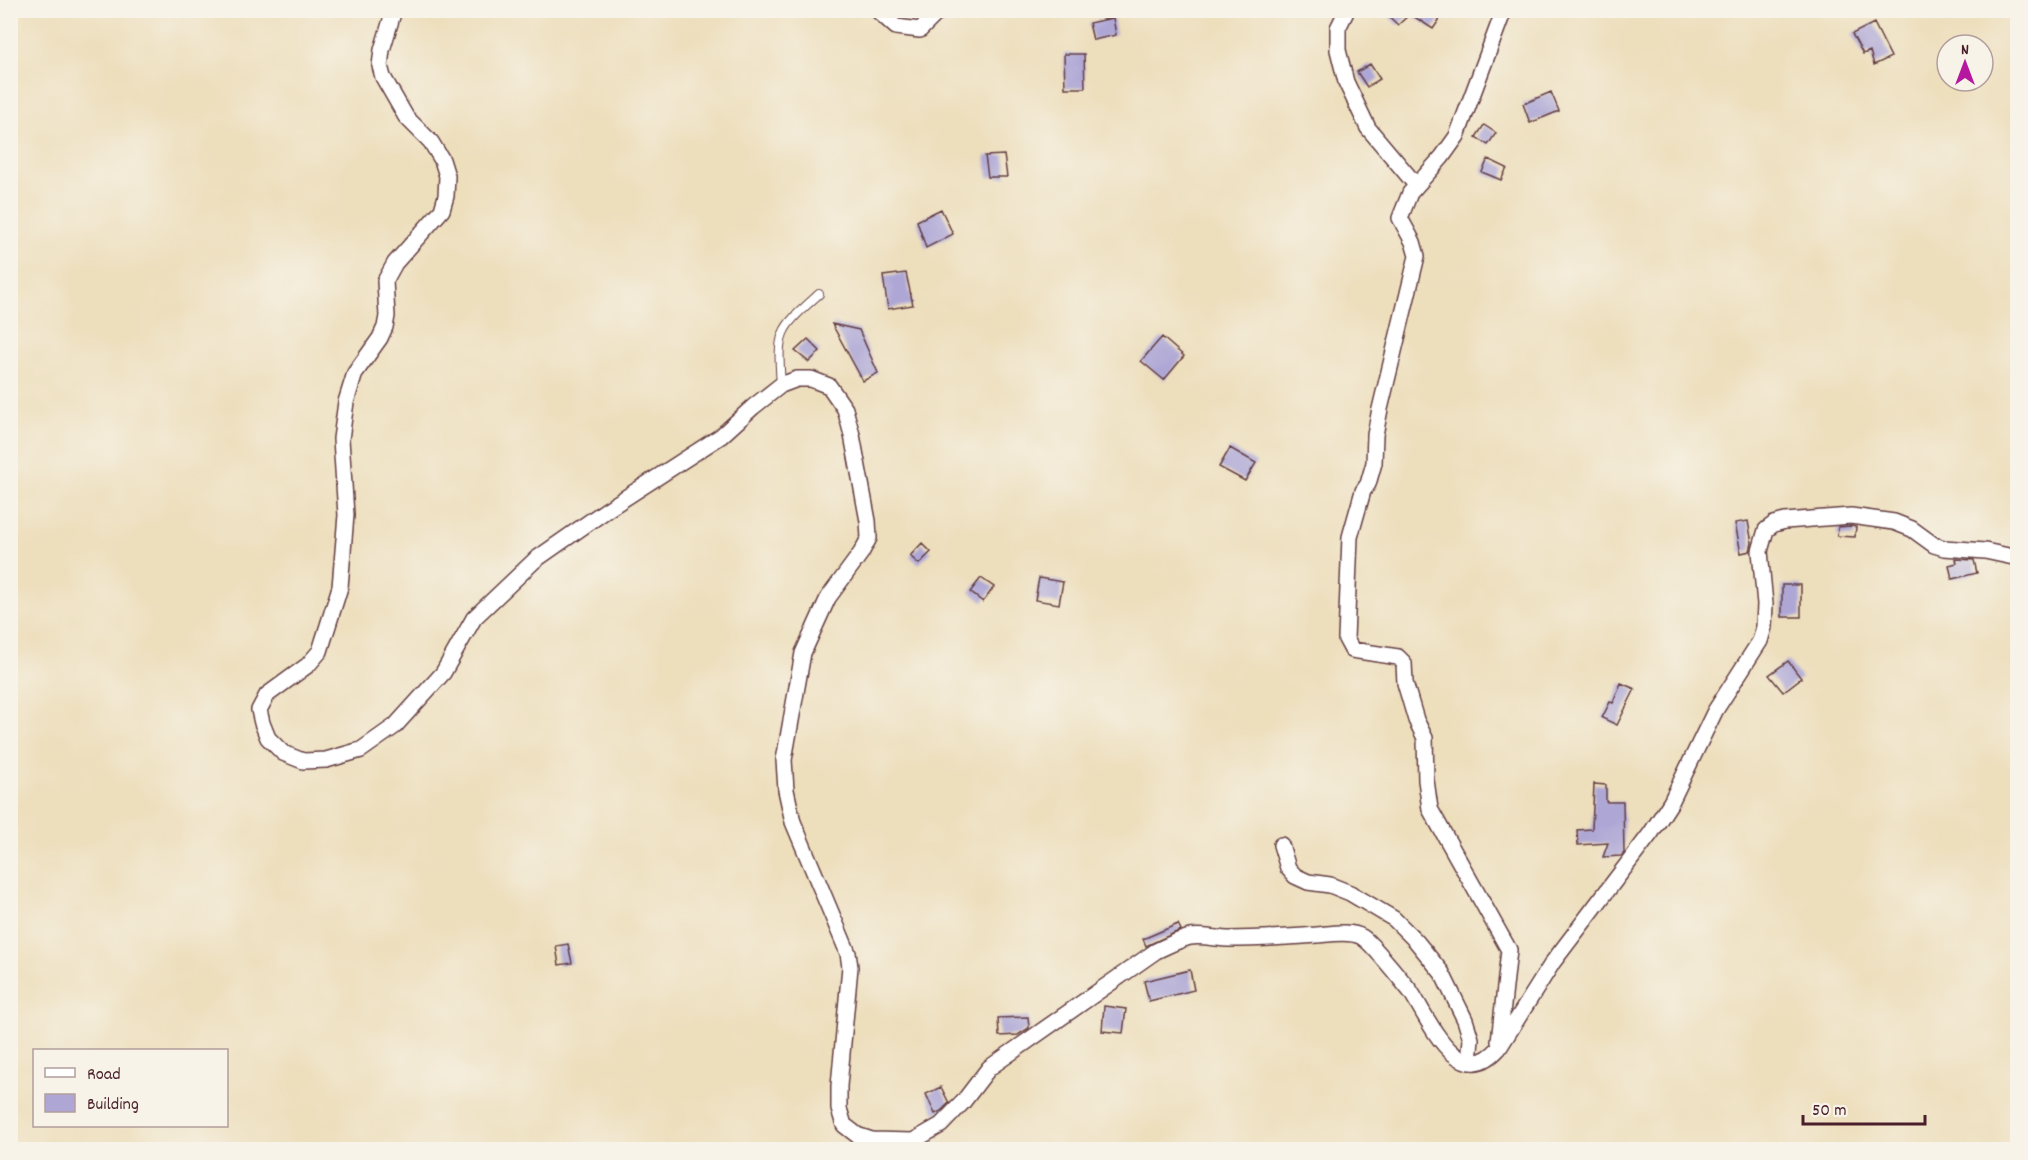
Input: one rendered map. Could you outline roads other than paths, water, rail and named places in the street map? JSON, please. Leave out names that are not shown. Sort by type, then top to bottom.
[{"type":"street","points":[[394,10],[381,50],[380,66],[383,77],[406,117],[431,142],[442,160],[447,176],[446,196],[442,210],[395,263],[385,280],[387,316],[385,327],[381,338],[355,373],[341,439],[346,515],[340,587],[320,651],[308,665],[267,695],[259,710],[268,738],[283,753],[303,761],[326,760],[361,750],[395,726],[443,673],[474,618],[535,560],[720,436],[781,385],[797,379],[811,378],[829,386],[845,409],[852,435],[869,538],[861,553],[828,598],[803,653],[784,760],[786,790],[793,822],[848,953],[850,967],[839,1109],[844,1125],[857,1135],[872,1140],[914,1141],[941,1125],[963,1102],[989,1068],[1156,951],[1192,937],[1261,939],[1332,934],[1351,934],[1362,937],[1409,991],[1452,1054],[1465,1062],[1478,1062],[1490,1058],[1499,1048],[1553,962],[1651,833],[1671,802],[1716,711],[1760,641],[1764,627],[1765,604],[1760,551],[1766,530],[1774,524],[1785,521],[1851,516],[1894,522],[1912,529],[1934,545],[1944,548],[1985,550],[2018,558]]},
{"type":"street","points":[[877,10],[896,27],[920,30],[940,10]]},
{"type":"street","points":[[1347,10],[1338,28],[1338,50],[1346,82],[1368,128],[1416,185]]},
{"type":"street","points":[[1499,1048],[1509,950],[1430,809],[1426,780],[1425,738],[1416,720],[1405,682],[1404,663],[1398,657],[1352,650],[1346,639],[1350,537],[1374,463],[1380,409],[1417,256],[1413,242],[1400,218],[1410,193],[1457,136],[1504,10]]},
{"type":"street","points":[[1281,845],[1288,868],[1295,876],[1308,882],[1330,885],[1350,893],[1394,919],[1416,941],[1442,973],[1465,1020],[1471,1039],[1469,1062]]},
{"type":"lane","points":[[781,385],[780,341],[786,325],[819,294]]}]
